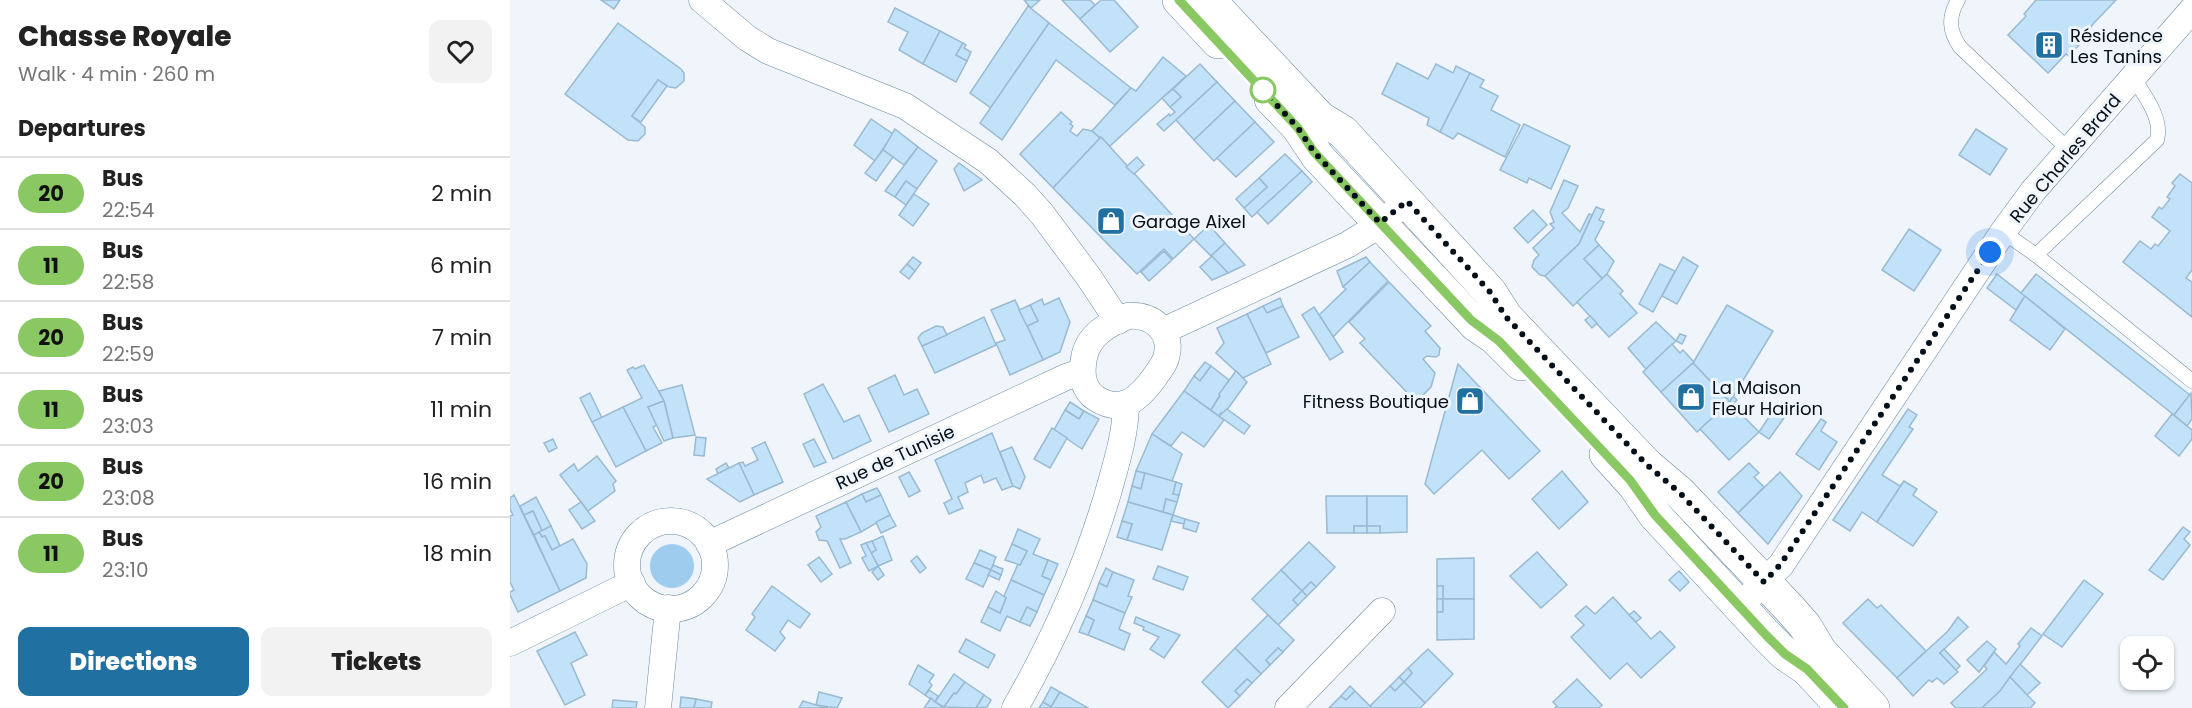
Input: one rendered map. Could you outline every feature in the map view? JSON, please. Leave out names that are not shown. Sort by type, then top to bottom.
[{"type":"main road","points":[[1179,0],[1298,128],[1314,152],[1380,223],[1476,325],[1499,341],[1630,480],[1655,515],[1739,606],[1780,649],[1807,669],[1844,708]]},
{"type":"main road","points":[[1209,0],[1320,118],[1343,132],[1490,292],[1506,317],[1647,465],[1680,493],[1764,582],[1805,626],[1823,655],[1874,708]]},
{"type":"street","points":[[702,0],[747,38],[768,51],[904,106],[988,161],[1025,195],[1046,219],[1118,321]]},
{"type":"street","name":"Rue Charles Brard","points":[[1739,606],[1780,565],[2003,231],[2033,191],[2192,10]]},
{"type":"street","points":[[1163,331],[1347,245],[1407,201]]},
{"type":"street","points":[[1128,316],[1140,316],[1154,321],[1163,331],[1168,345],[1163,365],[1142,394],[1126,403],[1113,404],[1095,398],[1086,387],[1082,372],[1085,351],[1095,335],[1128,316]]},
{"type":"street","name":"Rue de Tunisie","points":[[710,544],[1066,377],[1082,372]]},
{"type":"street","points":[[1015,708],[1057,627],[1091,547],[1116,464],[1125,423],[1126,403]]},
{"type":"street","points":[[665,522],[681,522],[700,532],[710,544],[715,566],[709,587],[699,599],[689,605],[668,608],[652,604],[644,599],[632,583],[628,567],[630,552],[638,537],[650,527],[665,522]]},
{"type":"street","points":[[510,643],[632,583]]},
{"type":"street","points":[[658,708],[668,608]]},
{"type":"street","points":[[1288,708],[1382,611]]},
{"type":"lane","points":[[1958,0],[1952,11],[1951,30],[1960,47],[2068,149]]},
{"type":"lane","points":[[2036,255],[2157,140],[2159,130],[2156,117],[2133,77]]},
{"type":"lane","points":[[2003,231],[2192,381]]},
{"type":"shaded area","points":[[672,544],[688,550],[694,566],[688,582],[672,588],[656,582],[650,566],[656,550]]},
{"type":"building","points":[[601,0],[620,0],[614,9]]},
{"type":"building","points":[[1024,0],[1040,0],[1031,8]]},
{"type":"building","points":[[1062,0],[1090,0],[1095,5],[1080,19]]},
{"type":"building","points":[[1101,0],[1114,0],[1138,27],[1110,52],[1080,19]]},
{"type":"building","name":"Résidence Les Tanins","points":[[2036,0],[2116,0],[2093,24],[2087,36],[2069,56],[2066,54],[2048,73],[2008,35],[2026,16],[2024,14]]},
{"type":"building","points":[[1028,6],[1049,23],[991,108],[970,93]]},
{"type":"building","points":[[895,8],[940,31],[923,64],[899,50],[908,32],[888,22]]},
{"type":"building","points":[[618,23],[684,73],[684,81],[676,88],[669,87],[658,80],[632,116],[645,127],[645,134],[638,141],[628,140],[565,94]]},
{"type":"building","points":[[1049,23],[1131,88],[1115,105],[1056,60],[1002,140],[980,123]]},
{"type":"building","points":[[940,31],[963,43],[956,55],[967,61],[956,82],[923,64]]},
{"type":"building","points":[[963,43],[966,45],[964,48],[971,52],[967,61],[956,55]]},
{"type":"building","points":[[1163,57],[1186,76],[1110,146],[1092,131],[1131,88],[1136,91]]},
{"type":"building","points":[[1397,63],[1428,79],[1436,64],[1453,73],[1456,66],[1470,73],[1440,132],[1427,125],[1429,118],[1382,94]]},
{"type":"building","points":[[1200,64],[1217,82],[1164,131],[1157,124],[1175,112],[1170,107],[1181,97],[1173,89]]},
{"type":"building","points":[[1470,73],[1484,80],[1480,87],[1498,96],[1491,110],[1520,125],[1505,157],[1458,133],[1453,139],[1440,132]]},
{"type":"building","points":[[658,80],[667,86],[641,122],[632,116]]},
{"type":"building","points":[[1217,82],[1235,101],[1194,140],[1176,120]]},
{"type":"building","points":[[1173,89],[1181,97],[1170,107],[1162,98]]},
{"type":"building","points":[[1235,101],[1255,122],[1214,161],[1194,140]]},
{"type":"building","points":[[1061,112],[1072,122],[1070,124],[1073,126],[1070,131],[1077,136],[1083,129],[1092,131],[1100,138],[1053,188],[1020,154]]},
{"type":"building","points":[[871,119],[893,134],[875,161],[854,145]]},
{"type":"building","points":[[1255,122],[1274,142],[1236,177],[1217,158]]},
{"type":"building","points":[[1524,124],[1570,146],[1551,189],[1529,178],[1527,183],[1500,170]]},
{"type":"building","points":[[895,129],[918,147],[904,165],[883,150]]},
{"type":"building","points":[[1976,129],[2007,149],[1990,175],[1959,155]]},
{"type":"building","points":[[1101,137],[1194,239],[1173,259],[1164,249],[1137,274],[1053,188]]},
{"type":"building","points":[[918,147],[937,161],[917,189],[906,181],[895,197],[885,191]]},
{"type":"building","points":[[883,150],[893,157],[876,181],[865,173]]},
{"type":"building","points":[[1285,154],[1302,171],[1252,217],[1244,208],[1267,187],[1259,178]]},
{"type":"building","points":[[1137,157],[1144,165],[1134,174],[1126,167]]},
{"type":"building","points":[[959,163],[982,180],[964,191],[954,169]]},
{"type":"building","points":[[1302,171],[1312,182],[1268,224],[1257,212]]},
{"type":"building","points":[[2180,174],[2192,183],[2192,270],[2186,278],[2192,282],[2192,317],[2123,262],[2140,241],[2151,249],[2155,244],[2158,246],[2170,231],[2152,217],[2159,207],[2162,209],[2170,199],[2167,197],[2175,186],[2172,183]]},
{"type":"building","points":[[1259,178],[1267,187],[1244,208],[1236,199]]},
{"type":"building","points":[[1564,180],[1578,186],[1568,208],[1562,213],[1580,232],[1589,214],[1592,215],[1579,244],[1545,276],[1540,275],[1532,267],[1539,255],[1533,248],[1554,228],[1550,224],[1554,222],[1550,212]]},
{"type":"building","points":[[906,181],[917,189],[906,205],[895,197]]},
{"type":"building","points":[[914,194],[929,204],[913,226],[899,215]]},
{"type":"building","points":[[1596,207],[1604,210],[1599,220],[1604,222],[1595,240],[1599,245],[1584,259],[1603,279],[1573,306],[1545,276],[1579,244]]},
{"type":"building","points":[[1533,210],[1547,225],[1528,243],[1514,228]]},
{"type":"building","points":[[1209,225],[1225,243],[1211,256],[1194,239]]},
{"type":"building","points":[[1909,229],[1941,250],[1914,291],[1882,270]]},
{"type":"building","points":[[1225,243],[1245,265],[1228,273],[1211,256]]},
{"type":"building","points":[[1599,245],[1614,261],[1603,279],[1584,259]]},
{"type":"building","points":[[1164,251],[1172,260],[1149,281],[1141,272]]},
{"type":"building","points":[[1212,256],[1228,273],[1212,280],[1200,267]]},
{"type":"building","points":[[913,257],[921,263],[915,271],[907,264]]},
{"type":"building","points":[[1366,257],[1370,262],[1343,287],[1337,271]]},
{"type":"building","points":[[1683,257],[1698,266],[1677,304],[1662,296]]},
{"type":"building","points":[[1370,262],[1388,281],[1333,337],[1319,315],[1346,289],[1343,287]]},
{"type":"building","points":[[907,264],[915,271],[909,279],[900,272]]},
{"type":"building","points":[[1660,264],[1675,271],[1653,312],[1639,304]]},
{"type":"building","points":[[1607,274],[1623,291],[1620,294],[1637,313],[1609,337],[1577,302]]},
{"type":"building","points":[[1997,274],[2025,296],[2016,310],[1987,288]]},
{"type":"building","points":[[2036,274],[2190,395],[2174,415],[2021,293]]},
{"type":"building","points":[[1389,282],[1431,326],[1425,331],[1440,348],[1439,355],[1436,357],[1427,356],[1423,359],[1435,373],[1431,387],[1416,402],[1360,343],[1365,339],[1349,322]]},
{"type":"building","points":[[2025,296],[2065,329],[2050,350],[2010,320]]},
{"type":"building","points":[[1059,298],[1070,322],[1060,352],[1043,360],[1027,326],[1038,321],[1030,305],[1042,299],[1044,305]]},
{"type":"building","points":[[1280,298],[1283,306],[1267,313],[1263,306]]},
{"type":"building","points":[[1015,300],[1043,360],[1010,375],[996,343],[1005,340],[991,310]]},
{"type":"building","points":[[1030,305],[1038,321],[1027,326],[1019,310]]},
{"type":"building","points":[[1727,305],[1773,331],[1730,402],[1693,363]]},
{"type":"building","points":[[1263,306],[1267,313],[1283,306],[1299,337],[1266,353],[1247,314]]},
{"type":"building","points":[[1314,307],[1343,352],[1330,360],[1302,315]]},
{"type":"building","points":[[1247,314],[1271,364],[1243,378],[1216,353],[1224,343],[1217,328]]},
{"type":"building","points":[[1590,316],[1597,323],[1592,328],[1585,320]]},
{"type":"building","points":[[984,317],[996,345],[935,373],[922,346]]},
{"type":"building","points":[[1656,322],[1676,341],[1646,369],[1628,348]]},
{"type":"building","points":[[936,326],[943,327],[947,335],[922,346],[918,338],[922,333]]},
{"type":"building","points":[[1680,334],[1686,336],[1682,344],[1676,341]]},
{"type":"building","points":[[1672,344],[1680,353],[1683,350],[1694,362],[1661,392],[1643,372]]},
{"type":"building","points":[[1205,362],[1211,366],[1200,381],[1194,376]]},
{"type":"building","points":[[1693,363],[1730,402],[1697,432],[1661,392]]},
{"type":"building","points":[[1458,364],[1540,451],[1509,479],[1482,450],[1434,494],[1425,484]]},
{"type":"building","points":[[644,365],[664,401],[648,407],[657,425],[653,427],[662,443],[646,451],[623,407],[642,398],[627,370]]},
{"type":"building","points":[[1211,366],[1229,380],[1211,410],[1184,391],[1194,376],[1200,381]]},
{"type":"building","points":[[1236,371],[1247,382],[1224,414],[1221,413],[1219,416],[1211,410],[1219,394]]},
{"type":"building","points":[[895,375],[904,395],[917,389],[929,414],[889,432],[868,388]]},
{"type":"building","points":[[823,384],[844,422],[859,415],[871,441],[833,459],[804,394]]},
{"type":"building","points":[[682,385],[695,435],[673,438],[664,401],[659,391]]},
{"type":"building","points":[[1184,391],[1224,420],[1204,447],[1182,432],[1171,446],[1152,434]]},
{"type":"building","points":[[590,393],[602,418],[592,422],[580,398]]},
{"type":"building","points":[[2191,393],[2192,419],[2187,426],[2174,415]]},
{"type":"building","points":[[1733,396],[1737,400],[1732,405],[1759,432],[1729,460],[1700,429],[1730,402]]},
{"type":"building","points":[[664,401],[673,438],[664,441],[648,407]]},
{"type":"building","points":[[1070,402],[1084,411],[1079,419],[1065,410]]},
{"type":"building","points":[[623,407],[646,451],[616,467],[592,422]]},
{"type":"building","points":[[1227,409],[1250,426],[1244,434],[1219,416]]},
{"type":"building","points":[[1908,409],[1917,415],[1909,427],[1913,429],[1882,475],[1900,486],[1904,481],[1877,522],[1862,512],[1850,531],[1833,520]]},
{"type":"building","points":[[1065,410],[1079,419],[1084,411],[1099,419],[1082,449],[1054,430]]},
{"type":"building","points":[[1773,411],[1784,418],[1769,439],[1759,432]]},
{"type":"building","points":[[2172,414],[2192,430],[2192,439],[2179,456],[2155,436]]},
{"type":"building","points":[[1821,419],[1826,422],[1821,431],[1837,442],[1819,470],[1796,454]]},
{"type":"building","points":[[1052,428],[1067,438],[1050,468],[1034,459]]},
{"type":"building","points":[[992,433],[1013,486],[1002,490],[996,478],[984,483],[981,475],[965,483],[968,492],[958,497],[963,508],[949,514],[944,503],[952,499],[935,460]]},
{"type":"building","points":[[1152,434],[1182,454],[1172,481],[1136,471]]},
{"type":"building","points":[[696,437],[706,438],[704,456],[694,455]]},
{"type":"building","points":[[553,439],[557,448],[549,452],[544,443]]},
{"type":"building","points":[[814,439],[826,462],[814,467],[803,444]]},
{"type":"building","points":[[765,442],[783,482],[754,495],[739,463],[743,462],[745,466],[758,460],[752,448]]},
{"type":"building","points":[[1012,447],[1025,477],[1020,489],[1013,486],[1000,452]]},
{"type":"building","points":[[597,456],[616,481],[613,484],[615,491],[588,511],[560,475],[574,464],[578,471]]},
{"type":"building","points":[[726,463],[729,468],[718,474],[716,469]]},
{"type":"building","points":[[739,463],[754,495],[740,502],[707,479]]},
{"type":"building","points":[[1749,463],[1759,473],[1754,477],[1764,487],[1738,513],[1718,492]]},
{"type":"building","points":[[1136,471],[1145,473],[1141,489],[1132,486]]},
{"type":"building","points":[[1562,471],[1588,502],[1559,529],[1532,499]]},
{"type":"building","points":[[909,472],[920,491],[909,497],[899,477]]},
{"type":"building","points":[[1780,472],[1802,496],[1768,544],[1738,513]]},
{"type":"building","points":[[1145,473],[1176,482],[1173,494],[1179,495],[1177,502],[1166,499],[1163,512],[1128,502],[1132,486],[1141,489]]},
{"type":"building","points":[[1904,481],[1917,489],[1913,495],[1937,512],[1913,546],[1877,522]]},
{"type":"building","points":[[1176,482],[1182,484],[1179,495],[1173,494]]},
{"type":"building","points":[[877,488],[881,495],[866,502],[862,494]]},
{"type":"building","points":[[862,494],[866,502],[881,495],[890,515],[861,532],[846,502]]},
{"type":"building","points":[[514,495],[560,591],[518,612],[510,595],[510,592],[514,590],[510,582],[510,516],[513,515],[510,509],[510,498]]},
{"type":"building","points":[[1326,496],[1367,496],[1367,526],[1354,526],[1354,533],[1327,533]]},
{"type":"building","points":[[1367,496],[1407,496],[1407,532],[1380,533],[1380,526],[1367,526]]},
{"type":"building","points":[[536,497],[551,526],[542,531],[533,511],[524,515],[520,506]]},
{"type":"building","points":[[1166,499],[1177,502],[1173,515],[1163,512]]},
{"type":"building","points":[[581,502],[595,521],[582,529],[569,510]]},
{"type":"building","points":[[846,502],[861,532],[840,539],[851,563],[840,568],[827,541],[819,540],[816,532],[821,527],[816,516]]},
{"type":"building","points":[[1128,502],[1173,515],[1162,550],[1127,540],[1132,524],[1122,521]]},
{"type":"building","points":[[533,511],[542,531],[534,535],[524,515]]},
{"type":"building","points":[[890,515],[896,526],[881,533],[876,522]]},
{"type":"building","points":[[1173,515],[1185,519],[1184,524],[1171,521]]},
{"type":"building","points":[[1185,519],[1199,523],[1196,532],[1183,528]]},
{"type":"building","points":[[1122,521],[1132,524],[1127,540],[1117,537]]},
{"type":"building","points":[[551,526],[560,546],[552,550],[545,536],[542,537],[539,532]]},
{"type":"building","points":[[1354,526],[1367,526],[1367,533],[1354,533]]},
{"type":"building","points":[[1367,526],[1380,526],[1380,533],[1367,533]]},
{"type":"building","points":[[2183,527],[2190,532],[2184,539],[2190,545],[2163,580],[2149,570]]},
{"type":"building","points":[[1018,529],[1040,539],[1033,554],[1048,560],[1042,576],[1051,580],[1044,595],[1011,580],[1027,551],[1012,544]]},
{"type":"building","points":[[539,532],[542,537],[545,536],[552,550],[573,539],[587,564],[586,578],[560,591],[534,535]]},
{"type":"building","points":[[883,536],[892,560],[878,566],[871,553],[876,550],[872,541]]},
{"type":"building","points":[[872,541],[876,550],[871,553],[866,543]]},
{"type":"building","points":[[1309,542],[1335,567],[1316,587],[1311,582],[1302,591],[1281,570]]},
{"type":"building","points":[[866,543],[878,566],[869,571],[862,558],[866,556],[861,545]]},
{"type":"building","points":[[1012,544],[1027,551],[1020,565],[1005,560]]},
{"type":"building","points":[[980,550],[996,557],[991,570],[974,563]]},
{"type":"building","points":[[1537,552],[1567,585],[1541,608],[1510,576]]},
{"type":"building","points":[[917,556],[926,568],[920,573],[911,561]]},
{"type":"building","points":[[819,557],[832,574],[821,582],[808,565]]},
{"type":"building","points":[[1474,558],[1474,599],[1443,599],[1443,586],[1437,586],[1437,559]]},
{"type":"building","points":[[1048,560],[1058,564],[1051,580],[1042,576]]},
{"type":"building","points":[[974,563],[991,570],[983,587],[966,579]]},
{"type":"building","points":[[993,565],[1003,569],[1001,575],[991,570]]},
{"type":"building","points":[[878,566],[884,575],[878,580],[872,572]]},
{"type":"building","points":[[1158,566],[1188,577],[1183,590],[1153,579]]},
{"type":"building","points":[[1106,568],[1113,572],[1107,587],[1099,583]]},
{"type":"building","points":[[991,570],[1001,575],[999,580],[988,575]]},
{"type":"building","points":[[1281,570],[1302,591],[1293,600],[1298,605],[1278,625],[1252,599]]},
{"type":"building","points":[[1679,571],[1689,582],[1680,591],[1669,580]]},
{"type":"building","points":[[1113,572],[1134,580],[1128,596],[1132,597],[1125,613],[1093,600],[1099,583],[1107,587]]},
{"type":"building","points":[[1011,580],[1044,595],[1037,612],[1027,607],[1020,622],[1007,616],[1000,631],[981,622],[988,607],[1000,613]]},
{"type":"building","points":[[2084,580],[2103,594],[2062,647],[2043,634]]},
{"type":"building","points":[[1311,582],[1316,587],[1307,596],[1302,591]]},
{"type":"building","points":[[772,586],[810,614],[800,628],[788,620],[780,632],[785,638],[775,651],[746,630],[755,617],[752,614]]},
{"type":"building","points":[[1437,586],[1443,586],[1443,599],[1437,599]]},
{"type":"building","points":[[996,591],[1006,598],[1000,613],[988,607]]},
{"type":"building","points":[[1302,591],[1307,596],[1298,605],[1293,600]]},
{"type":"building","points":[[1613,597],[1651,639],[1660,631],[1675,647],[1641,678],[1627,663],[1610,679],[1571,637],[1584,625],[1575,616],[1586,606],[1595,614]]},
{"type":"building","points":[[1437,599],[1443,599],[1443,612],[1437,612]]},
{"type":"building","points":[[1443,599],[1474,599],[1474,639],[1437,640],[1437,612],[1443,612]]},
{"type":"building","points":[[1868,599],[1877,608],[1881,605],[1926,651],[1897,678],[1843,623]]},
{"type":"building","points":[[1093,600],[1125,613],[1119,629],[1130,634],[1124,650],[1088,635],[1094,620],[1086,616]]},
{"type":"building","points":[[1027,607],[1037,612],[1030,626],[1020,622]]},
{"type":"building","points":[[1634,611],[1641,618],[1636,622],[1629,615]]},
{"type":"building","points":[[1268,615],[1294,640],[1283,652],[1278,648],[1266,660],[1270,665],[1261,674],[1235,648]]},
{"type":"building","points":[[1086,616],[1094,620],[1088,635],[1079,632]]},
{"type":"building","points":[[1136,617],[1180,635],[1164,658],[1150,649],[1159,637],[1134,623]]},
{"type":"building","points":[[1958,617],[1968,627],[1940,653],[1958,672],[1944,684],[1937,678],[1932,682],[1929,680],[1913,696],[1897,678],[1948,631]]},
{"type":"building","points":[[2031,628],[2042,636],[2000,691],[1982,708],[1956,708],[1951,703],[1987,669],[1984,666],[1994,652],[2006,664]]},
{"type":"building","points":[[575,632],[587,655],[571,663],[585,695],[565,705],[537,651]]},
{"type":"building","points":[[966,639],[995,655],[988,668],[959,652]]},
{"type":"building","points":[[1987,641],[1996,649],[1979,672],[1967,660]]},
{"type":"building","points":[[1235,648],[1261,674],[1252,683],[1247,679],[1235,691],[1240,696],[1228,708],[1202,682]]},
{"type":"building","points":[[1278,648],[1283,652],[1270,665],[1266,660]]},
{"type":"building","points":[[1428,649],[1453,674],[1425,703],[1404,682],[1412,673],[1408,668]]},
{"type":"building","points":[[1944,649],[1960,666],[1956,670],[1940,653]]},
{"type":"building","points":[[2020,664],[2040,683],[2027,695],[2010,677]]},
{"type":"building","points":[[918,665],[934,675],[929,682],[932,685],[925,695],[909,684]]},
{"type":"building","points":[[1408,668],[1412,673],[1404,682],[1399,677]]},
{"type":"building","points":[[954,674],[965,682],[944,707],[935,702]]},
{"type":"building","points":[[1399,677],[1404,682],[1395,691],[1390,686]]},
{"type":"building","points":[[2010,677],[2035,703],[2030,708],[1982,708],[2000,691]]},
{"type":"building","points":[[1247,679],[1252,683],[1240,696],[1235,691]]},
{"type":"building","points":[[1577,679],[1602,705],[1599,708],[1555,708],[1557,706],[1553,702]]},
{"type":"building","points":[[965,682],[984,695],[976,708],[944,707],[954,693],[956,694]]},
{"type":"building","points":[[1404,682],[1425,703],[1420,708],[1372,708],[1370,706],[1390,686],[1395,691]]},
{"type":"building","points":[[1350,686],[1355,691],[1346,700],[1341,696]]},
{"type":"building","points":[[1051,687],[1060,692],[1051,707],[1043,702]]},
{"type":"building","points":[[929,690],[938,696],[935,702],[925,695]]},
{"type":"building","points":[[1355,691],[1372,708],[1329,708],[1341,696],[1346,700]]},
{"type":"building","points":[[819,692],[842,698],[837,708],[816,705]]},
{"type":"building","points":[[1060,692],[1088,708],[1039,708],[1043,702],[1051,707]]},
{"type":"building","points":[[984,695],[991,700],[987,707],[976,708]]},
{"type":"building","points":[[681,697],[696,699],[694,708],[680,708]]},
{"type":"building","points":[[931,698],[935,702],[944,708],[924,708]]},
{"type":"building","points":[[696,699],[712,702],[711,708],[694,708]]},
{"type":"building","points":[[613,700],[637,702],[636,708],[612,708]]},
{"type":"building","points":[[803,701],[816,705],[828,708],[799,708]]},
{"type":"bus line","name":"20","points":[[1179,0],[1298,128],[1314,152],[1471,320],[1499,341],[1630,480],[1655,515],[1765,634],[1785,654],[1807,669],[1844,708]]},
{"type":"place","name":"Résidence Les Tanins","points":[[2049,45]]},
{"type":"place","name":"Garage Aixel","points":[[1111,221]]},
{"type":"place","name":"La Maison Fleur Hairion","points":[[1691,397]]},
{"type":"place","name":"Fitness Boutique","points":[[1470,401]]},
{"type":"route","points":[[1263,90],[1303,134],[1314,152],[1380,223],[1407,201],[1490,292],[1506,317],[1647,465],[1676,488],[1764,582],[1780,565],[1990,252]]}]
